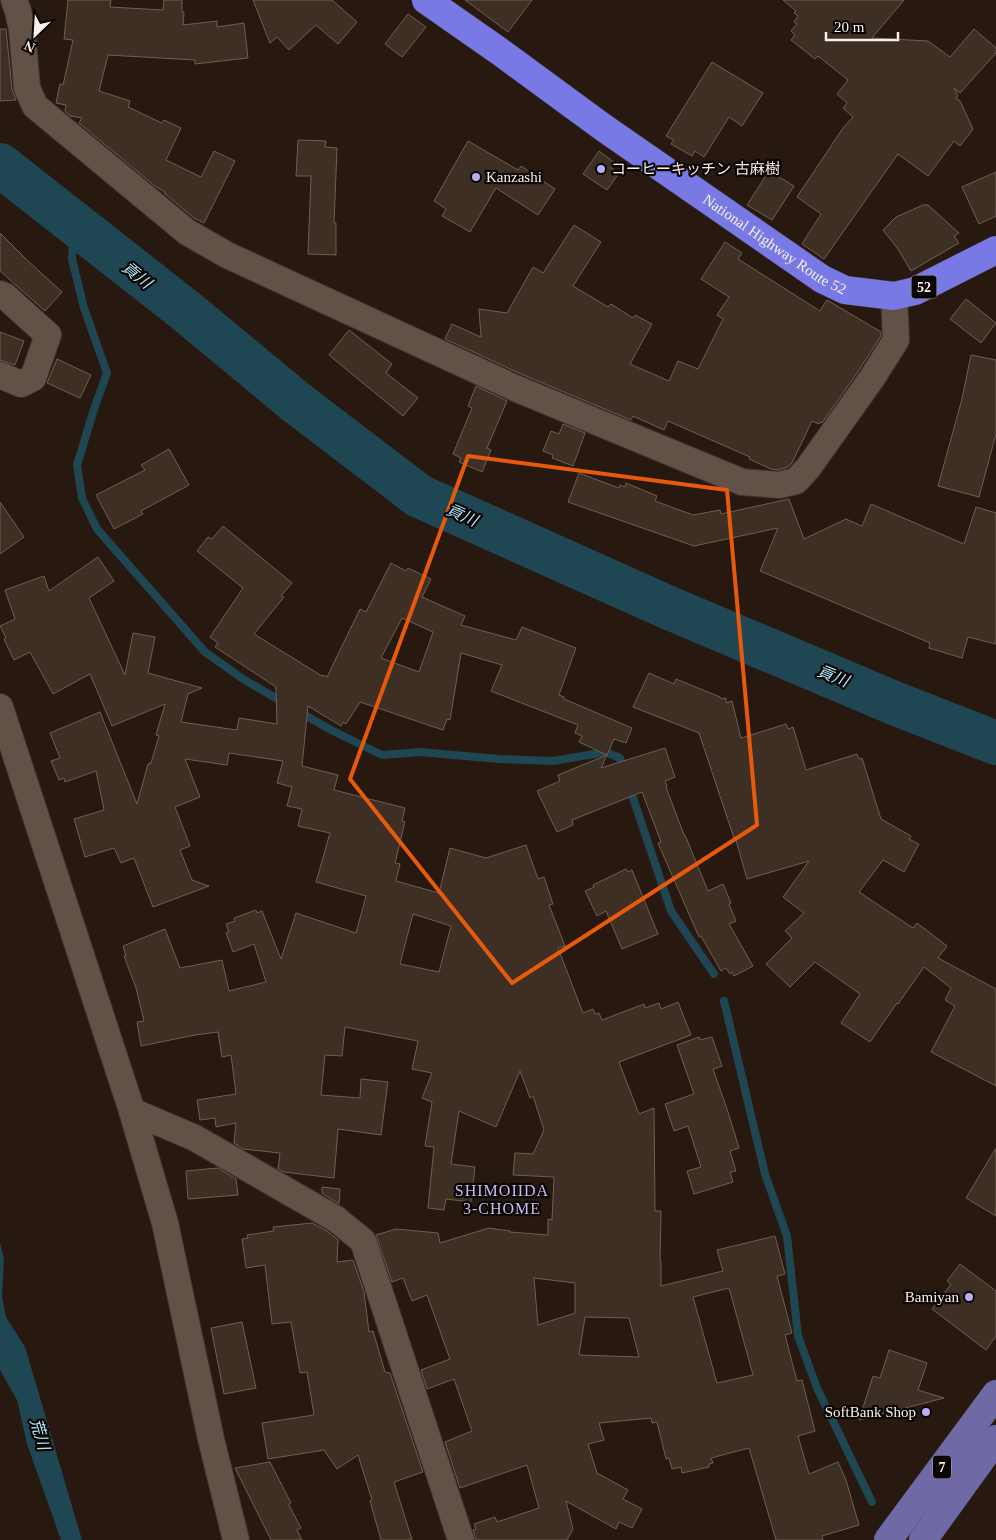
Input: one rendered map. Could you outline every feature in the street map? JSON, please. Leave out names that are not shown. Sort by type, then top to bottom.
[{"type":"highway","name":"National Highway Route 52","points":[[426,0],[604,128],[822,279],[845,290],[894,296],[915,291],[996,250]]},
{"type":"main road","name":"7","points":[[888,1540],[996,1394]]},
{"type":"main road","name":"7","points":[[924,1540],[996,1439]]},
{"type":"street","points":[[14,0],[22,30],[27,88],[35,106],[187,232],[227,255],[515,388],[742,482],[779,485],[796,481],[808,468],[872,378],[896,340],[894,296]]},
{"type":"street","points":[[0,294],[5,296],[48,335],[33,378],[21,384],[0,375]]},
{"type":"street","points":[[0,707],[132,1112],[164,1223],[211,1439],[236,1540]]},
{"type":"street","points":[[132,1112],[195,1138],[336,1219],[363,1241],[460,1540]]},
{"type":"highlighted area","points":[[468,456],[727,490],[757,825],[512,983],[350,779]]},
{"type":"water","name":"荒川","points":[[0,1243],[4,1258],[2,1297],[6,1317],[25,1347],[82,1540],[61,1540],[27,1444],[17,1400],[0,1370]]},
{"type":"building","points":[[68,0],[111,0],[110,7],[163,10],[164,0],[182,0],[182,12],[184,12],[183,25],[217,21],[217,27],[244,23],[248,58],[195,64],[195,60],[108,55],[99,91],[130,101],[128,107],[162,123],[164,120],[181,128],[166,160],[201,177],[214,151],[235,161],[204,223],[194,218],[165,192],[156,187],[79,123],[82,118],[70,116],[65,111],[66,105],[56,103],[60,84],[63,85],[73,40],[64,39]]},
{"type":"building","points":[[253,0],[332,0],[357,22],[338,44],[316,25],[289,50],[277,37],[270,43]]},
{"type":"building","points":[[465,0],[532,0],[508,32]]},
{"type":"building","points":[[783,0],[904,0],[872,38],[928,41],[950,57],[974,29],[996,48],[996,53],[960,93],[954,88],[958,96],[956,98],[960,101],[973,129],[960,146],[954,141],[928,176],[898,154],[824,259],[802,244],[821,214],[797,197],[843,128],[853,117],[843,108],[847,103],[837,94],[848,80],[818,56],[815,59],[791,40],[795,35],[791,31],[797,24],[794,22],[798,16],[794,13],[796,11]]},
{"type":"building","points":[[408,14],[426,27],[402,57],[385,44]]},
{"type":"building","points":[[0,29],[6,29],[12,89],[16,100],[0,101]]},
{"type":"building","points":[[712,62],[763,93],[742,126],[729,117],[704,157],[695,151],[692,156],[671,144],[674,140],[666,136]]},
{"type":"building","points":[[298,140],[326,141],[325,147],[337,148],[334,223],[336,223],[336,255],[308,254],[311,176],[296,176]]},
{"type":"building","points":[[468,141],[518,170],[521,166],[555,189],[538,215],[496,188],[470,232],[442,216],[446,209],[434,201]]},
{"type":"building","points":[[599,151],[615,163],[611,168],[619,173],[607,190],[583,174]]},
{"type":"building","points":[[769,171],[794,186],[772,220],[747,205]]},
{"type":"building","points":[[996,172],[996,216],[979,224],[962,187]]},
{"type":"building","points":[[923,205],[928,205],[959,233],[954,236],[959,243],[911,271],[898,249],[883,230],[896,217]]},
{"type":"building","points":[[574,225],[601,242],[573,286],[608,307],[611,304],[633,318],[635,315],[652,324],[630,364],[669,381],[678,361],[698,369],[723,319],[717,315],[729,297],[701,279],[725,242],[742,253],[738,259],[820,311],[827,300],[881,332],[881,336],[822,423],[820,422],[819,424],[812,421],[792,463],[788,467],[778,470],[771,469],[749,459],[750,457],[668,421],[664,430],[633,416],[631,420],[521,374],[445,339],[452,324],[481,337],[479,309],[507,313],[533,267],[543,273]]},
{"type":"building","points":[[0,233],[62,292],[45,311],[0,271]]},
{"type":"building","points":[[966,299],[996,323],[981,343],[950,319]]},
{"type":"building","points":[[349,330],[392,364],[386,373],[418,398],[403,416],[329,355]]},
{"type":"building","points":[[0,332],[24,341],[15,365],[0,360]]},
{"type":"building","points":[[971,355],[996,360],[996,434],[979,497],[938,486],[962,399]]},
{"type":"building","points":[[57,359],[91,375],[80,398],[47,383]]},
{"type":"building","points":[[476,386],[507,401],[487,448],[491,450],[482,472],[459,462],[461,458],[453,454],[472,408],[468,406]]},
{"type":"building","points":[[563,424],[585,433],[573,466],[552,458],[553,455],[543,451],[551,431],[559,434]]},
{"type":"building","points":[[169,449],[189,485],[141,511],[143,514],[114,529],[96,495],[145,470],[141,465]]},
{"type":"building","points":[[579,473],[619,488],[620,485],[625,487],[626,483],[657,496],[655,501],[693,515],[720,510],[721,514],[789,499],[804,539],[846,519],[862,526],[871,504],[964,544],[976,507],[996,513],[996,644],[968,637],[962,658],[929,648],[930,643],[760,571],[778,528],[694,546],[568,502]]},
{"type":"building","points":[[0,502],[24,537],[0,554]]},
{"type":"building","points":[[223,526],[292,583],[281,596],[284,597],[254,634],[322,676],[327,677],[360,609],[366,612],[391,563],[406,571],[408,568],[431,579],[422,597],[465,616],[461,625],[516,640],[522,627],[576,648],[559,695],[564,697],[564,699],[632,728],[626,743],[614,739],[607,755],[579,742],[582,736],[575,733],[578,725],[491,691],[502,665],[461,653],[450,720],[447,719],[443,730],[360,702],[346,724],[343,722],[341,726],[308,706],[302,766],[338,775],[334,790],[405,808],[402,821],[405,822],[395,863],[400,864],[396,881],[439,893],[450,848],[486,858],[526,845],[538,879],[544,877],[553,904],[549,905],[565,946],[558,948],[583,1013],[593,1009],[595,1014],[599,1013],[602,1020],[644,1004],[645,1008],[659,1003],[661,1009],[678,1002],[691,1035],[619,1062],[639,1114],[654,1108],[655,1211],[661,1211],[661,1286],[723,1271],[717,1250],[775,1236],[785,1274],[777,1276],[792,1333],[785,1335],[797,1381],[802,1380],[815,1431],[798,1436],[809,1474],[838,1462],[846,1480],[859,1525],[822,1536],[823,1540],[776,1540],[749,1448],[711,1458],[713,1463],[709,1464],[709,1467],[682,1473],[681,1467],[672,1469],[669,1458],[666,1459],[657,1422],[652,1423],[651,1418],[599,1423],[604,1440],[588,1444],[597,1473],[628,1490],[623,1499],[642,1509],[632,1528],[619,1522],[616,1529],[566,1501],[573,1529],[567,1540],[476,1540],[473,1530],[476,1529],[474,1524],[495,1517],[497,1522],[539,1508],[527,1465],[460,1488],[445,1442],[472,1431],[454,1379],[427,1389],[421,1370],[450,1359],[427,1295],[412,1301],[403,1278],[392,1282],[376,1235],[396,1229],[438,1233],[440,1243],[489,1228],[548,1235],[548,1219],[552,1220],[554,1177],[513,1175],[515,1153],[533,1154],[544,1130],[533,1096],[530,1098],[520,1071],[496,1127],[459,1111],[451,1164],[475,1167],[471,1202],[446,1199],[444,1210],[428,1208],[434,1147],[425,1146],[432,1102],[422,1098],[432,1073],[412,1069],[418,1041],[345,1027],[342,1056],[325,1055],[321,1095],[360,1098],[361,1079],[388,1082],[381,1135],[338,1129],[334,1178],[284,1172],[278,1169],[280,1153],[243,1149],[234,1143],[236,1123],[216,1127],[215,1118],[200,1120],[197,1100],[236,1094],[231,1055],[222,1057],[218,1032],[141,1046],[137,1022],[144,1021],[136,988],[124,956],[126,956],[123,946],[165,929],[180,968],[222,960],[229,991],[266,982],[254,944],[233,952],[226,933],[229,932],[226,924],[235,921],[234,918],[256,910],[257,913],[262,911],[281,959],[296,913],[356,933],[366,896],[316,882],[330,833],[298,826],[302,809],[287,806],[292,787],[277,783],[283,761],[229,753],[227,765],[185,759],[200,797],[175,807],[190,846],[180,850],[192,880],[209,886],[153,907],[134,858],[121,863],[114,848],[85,857],[74,819],[104,810],[96,771],[65,782],[64,778],[59,780],[51,761],[60,758],[50,733],[100,712],[137,804],[148,764],[151,763],[159,736],[156,735],[165,704],[112,726],[90,674],[53,694],[30,652],[14,660],[4,639],[6,638],[0,626],[15,619],[5,590],[44,576],[49,591],[98,557],[114,581],[89,598],[125,675],[133,633],[155,637],[148,673],[202,688],[188,694],[181,722],[237,730],[239,718],[277,724],[276,687],[215,647],[218,643],[210,637],[243,588],[197,551],[208,537],[212,539]],"holes":[[[402,618],[433,632],[419,672],[381,658]],[[413,914],[451,926],[439,972],[400,964]],[[534,1278],[575,1283],[575,1313],[538,1325]],[[729,1288],[753,1375],[717,1383],[693,1297]],[[585,1317],[629,1318],[639,1357],[579,1355]]]},
{"type":"building","points":[[649,673],[674,684],[676,679],[721,699],[726,698],[726,703],[732,701],[741,738],[786,724],[788,729],[793,727],[806,770],[857,754],[859,759],[862,758],[881,819],[911,836],[909,839],[919,844],[904,872],[883,860],[859,892],[913,928],[917,923],[947,946],[938,958],[996,989],[996,1086],[931,1052],[955,1006],[945,1000],[951,988],[924,967],[870,1042],[841,1023],[860,994],[815,962],[790,987],[766,964],[792,938],[785,931],[804,913],[783,897],[809,861],[747,879],[736,840],[699,733],[633,707]]},
{"type":"building","points":[[665,748],[675,777],[665,781],[666,787],[684,835],[708,891],[723,884],[736,921],[729,924],[753,966],[734,976],[726,968],[721,971],[701,936],[699,937],[658,843],[661,842],[642,792],[572,820],[573,825],[557,832],[537,791],[560,781],[558,775],[607,755],[601,768]]},
{"type":"building","points":[[626,869],[628,872],[632,870],[658,934],[622,949],[606,911],[597,916],[585,891],[594,887],[593,885]]},
{"type":"building","points":[[699,1037],[700,1040],[712,1037],[722,1066],[713,1069],[739,1148],[730,1151],[736,1171],[730,1172],[733,1182],[694,1194],[687,1171],[701,1167],[688,1126],[674,1131],[665,1104],[694,1094],[677,1045]]},
{"type":"building","points":[[996,1148],[996,1216],[966,1198]]},
{"type":"building","points":[[218,1168],[236,1179],[238,1195],[188,1199],[186,1171]]},
{"type":"building","points":[[322,1187],[340,1189],[339,1204],[322,1193]]},
{"type":"building","points":[[312,1223],[327,1231],[338,1240],[337,1262],[353,1260],[364,1292],[369,1332],[373,1331],[385,1372],[390,1373],[423,1472],[394,1482],[412,1540],[381,1540],[370,1501],[372,1500],[358,1455],[337,1469],[324,1450],[268,1459],[262,1423],[314,1415],[307,1372],[300,1373],[291,1322],[272,1324],[265,1265],[246,1268],[242,1239],[248,1238],[247,1235],[274,1231],[273,1227]]},
{"type":"building","name":"Bamiyan","points":[[960,1264],[996,1291],[996,1336],[986,1350],[932,1309],[951,1284],[947,1281]]},
{"type":"building","points":[[242,1322],[256,1388],[224,1394],[211,1328]]},
{"type":"building","points":[[889,1350],[927,1363],[918,1390],[944,1398],[859,1420],[873,1376],[880,1378]]},
{"type":"building","points":[[270,1462],[291,1503],[289,1505],[301,1528],[297,1530],[302,1540],[271,1540],[235,1468]]},
{"type":"waterway","name":"貢川","points":[[0,165],[186,311],[297,403],[419,496],[667,607],[894,703],[996,743]]},
{"type":"waterway","points":[[74,224],[72,259],[84,308],[107,373],[77,465],[82,498],[97,529],[205,652],[243,679],[284,703]]},
{"type":"waterway","points":[[298,711],[331,730],[382,755],[420,752],[499,759],[553,761],[606,752],[620,758],[624,770]]},
{"type":"waterway","points":[[629,786],[671,911],[714,974]]},
{"type":"waterway","points":[[724,1001],[765,1174],[787,1236],[798,1336],[817,1388],[872,1502]]},
{"type":"place","name":"コーヒーキッチン 古麻樹","points":[[601,169]]},
{"type":"place","name":"Kanzashi","points":[[476,177]]},
{"type":"place","name":"Bamiyan","points":[[969,1297]]},
{"type":"place","name":"SoftBank Shop","points":[[926,1412]]},
{"type":"district","name":"SHIMOIIDA 3-CHOME","points":[[502,1199]]}]
